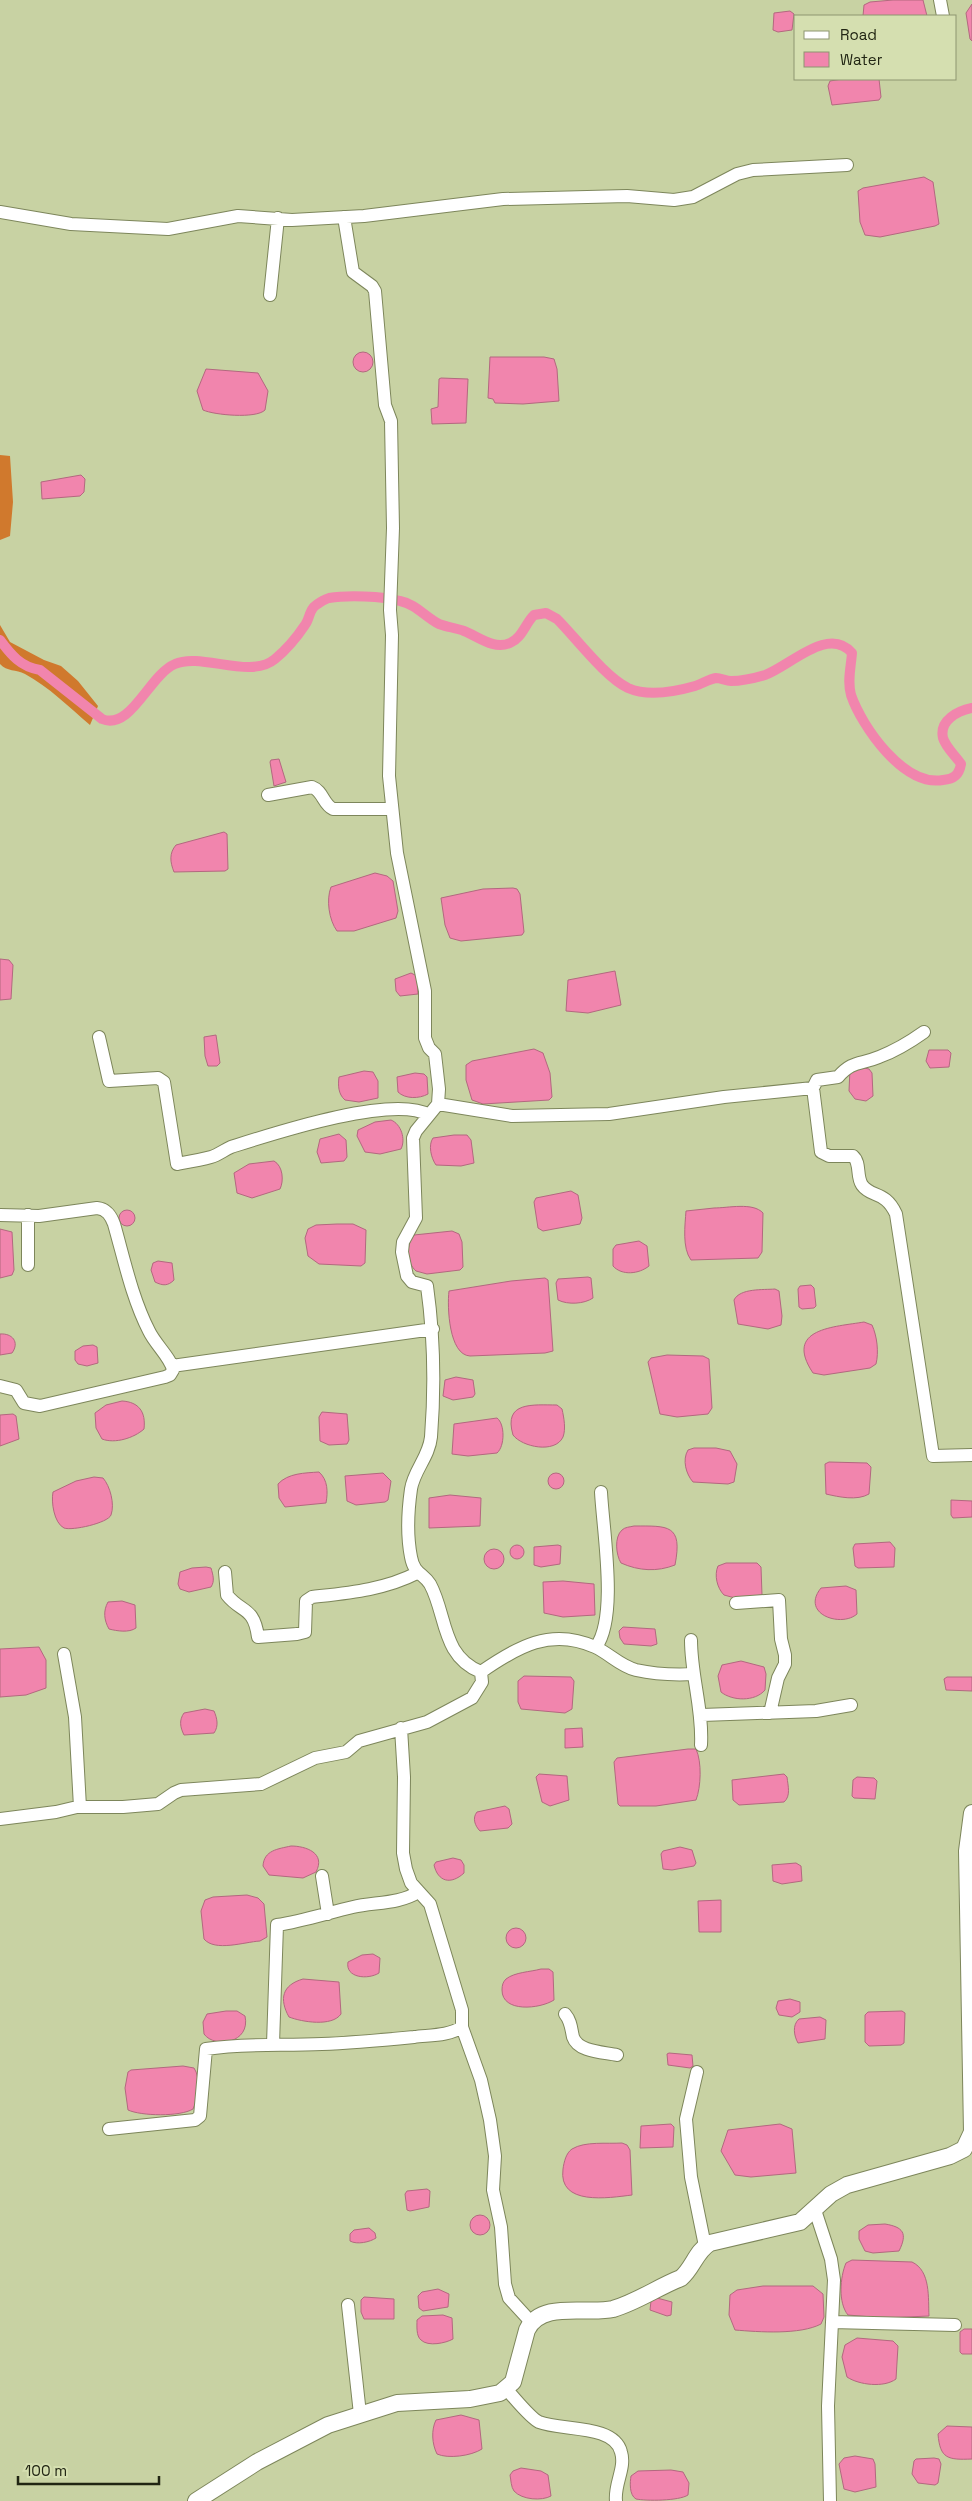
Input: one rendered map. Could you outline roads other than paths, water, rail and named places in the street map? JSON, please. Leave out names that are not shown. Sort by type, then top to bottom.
[{"type":"main road","points":[[196,2501],[306,2435],[360,2414],[397,2403],[470,2399],[490,2396],[506,2389],[517,2371],[531,2322],[542,2314],[599,2311],[628,2304],[681,2278],[705,2246],[791,2224],[806,2218],[832,2194],[847,2185],[950,2156],[968,2147],[972,2132],[967,1852],[972,1813]]},
{"type":"street","points":[[940,0],[943,15]]},
{"type":"street","points":[[0,212],[71,224],[141,229],[188,227],[238,216],[278,218],[344,217],[503,199],[627,196],[674,200],[693,196],[737,174],[753,170],[847,165]]},
{"type":"street","points":[[344,217],[353,272],[372,286],[377,304],[377,330],[385,405],[391,420],[393,528],[390,590],[392,635],[389,776],[397,853],[425,991],[425,1038],[429,1048],[435,1054],[438,1068],[438,1104],[416,1131],[413,1138],[416,1218],[403,1242],[402,1252],[407,1276],[412,1282],[428,1286],[433,1329],[431,1438],[427,1457],[415,1475],[410,1498],[410,1556],[417,1573],[429,1583],[446,1633],[454,1649],[465,1664],[481,1672]]},
{"type":"street","points":[[270,295],[278,218]]},
{"type":"street","points":[[268,795],[312,787],[317,789],[325,803],[333,809],[392,809]]},
{"type":"street","points":[[924,1032],[902,1047],[879,1058],[846,1067],[838,1077],[817,1080],[813,1088],[821,1152],[824,1156],[853,1156],[856,1159],[860,1182],[864,1188],[886,1198],[896,1214],[933,1456],[972,1455]]},
{"type":"street","points":[[100,1038],[109,1082],[158,1078],[164,1082],[177,1164],[213,1157],[229,1148],[328,1120],[376,1111],[403,1109],[416,1110],[429,1115]]},
{"type":"street","points":[[438,1104],[512,1116],[609,1114],[724,1097],[813,1088]]},
{"type":"street","points":[[0,1215],[28,1216],[97,1208],[103,1209],[111,1216],[148,1331],[172,1366],[170,1375],[165,1377],[40,1406],[24,1403],[16,1390],[0,1386]]},
{"type":"street","points":[[28,1216],[28,1265]]},
{"type":"street","points":[[172,1366],[433,1329]]},
{"type":"street","points":[[596,1648],[603,1638],[607,1610],[607,1562],[601,1492]]},
{"type":"street","points":[[225,1572],[227,1595],[248,1612],[258,1638],[305,1632],[306,1601],[312,1597],[351,1593],[379,1587],[402,1581],[417,1573]]},
{"type":"street","points":[[736,1603],[779,1600],[781,1639],[785,1664],[778,1678],[770,1713]]},
{"type":"street","points":[[481,1672],[533,1641],[550,1639],[573,1641],[596,1648],[616,1662],[636,1670],[694,1674]]},
{"type":"street","points":[[692,1640],[694,1674],[702,1715],[701,1745]]},
{"type":"street","points":[[64,1654],[75,1717],[80,1807]]},
{"type":"street","points":[[0,1819],[80,1807],[122,1807],[158,1804],[181,1790],[261,1784],[315,1758],[346,1752],[359,1741],[427,1722],[472,1698],[482,1682],[481,1672]]},
{"type":"street","points":[[702,1715],[816,1711],[851,1705]]},
{"type":"street","points":[[402,1728],[404,1777],[403,1853],[411,1883],[425,1898],[432,1910],[462,2010],[462,2028],[481,2080],[490,2120],[495,2156],[492,2190],[500,2227],[505,2284],[509,2298],[531,2322]]},
{"type":"street","points":[[322,1876],[328,1914]]},
{"type":"street","points":[[273,2044],[277,1925],[304,1921],[354,1907],[401,1899],[418,1892]]},
{"type":"street","points":[[565,2014],[570,2021],[574,2040],[579,2046],[617,2055]]},
{"type":"street","points":[[108,2129],[195,2120],[200,2116],[206,2049],[232,2045],[322,2044],[406,2038],[456,2032],[462,2028]]},
{"type":"street","points":[[697,2072],[686,2119],[691,2176],[705,2246]]},
{"type":"street","points":[[815,2210],[831,2259],[833,2273],[828,2406],[830,2501]]},
{"type":"street","points":[[348,2305],[360,2414]]},
{"type":"street","points":[[832,2322],[955,2325]]},
{"type":"street","points":[[506,2389],[537,2421],[566,2428],[592,2431],[610,2437],[618,2444],[622,2462],[615,2493],[616,2501]]},
{"type":"water","points":[[923,0],[927,15],[863,15],[864,5],[870,2]]},
{"type":"water","points":[[972,4],[972,41],[970,39],[966,13]]},
{"type":"water","points":[[790,11],[794,14],[792,30],[778,32],[773,30],[774,13]]},
{"type":"water","points":[[879,80],[881,97],[879,100],[832,105],[828,86],[830,81]]},
{"type":"water","points":[[924,177],[933,182],[939,224],[880,237],[865,235],[860,222],[858,191],[863,188]]},
{"type":"water","points":[[359,352],[367,352],[373,358],[373,366],[367,372],[359,372],[353,366],[353,358]]},
{"type":"water","points":[[490,357],[544,357],[554,359],[557,369],[559,401],[523,404],[495,403],[493,399],[488,398]]},
{"type":"water","points":[[206,369],[258,373],[268,391],[265,410],[253,414],[225,415],[203,410],[197,391]]},
{"type":"water","points":[[439,379],[468,379],[466,423],[432,424],[431,409],[438,407]]},
{"type":"water","points":[[81,475],[85,479],[84,492],[80,496],[42,499],[41,482]]},
{"type":"water","points":[[279,759],[286,782],[274,786],[270,762],[271,760]]},
{"type":"water","points":[[224,832],[227,834],[228,869],[225,871],[174,872],[171,858],[172,851],[176,845]]},
{"type":"water","points":[[375,873],[387,876],[393,881],[398,911],[396,918],[354,931],[337,931],[329,910],[329,892],[331,887]]},
{"type":"water","points":[[483,889],[517,889],[520,894],[524,932],[522,935],[461,941],[450,938],[445,925],[441,898]]},
{"type":"water","points":[[0,959],[9,960],[13,965],[11,999],[0,1000]]},
{"type":"water","points":[[615,971],[621,1005],[588,1013],[566,1011],[568,980]]},
{"type":"water","points":[[411,973],[417,976],[418,994],[400,996],[396,991],[395,979]]},
{"type":"water","points":[[216,1035],[220,1063],[217,1066],[208,1066],[205,1056],[204,1037]]},
{"type":"water","points":[[534,1049],[543,1053],[550,1073],[552,1097],[549,1100],[483,1104],[472,1100],[466,1080],[466,1065],[472,1061]]},
{"type":"water","points":[[929,1050],[948,1050],[951,1053],[949,1067],[930,1068],[926,1061]]},
{"type":"water","points":[[850,1069],[869,1069],[872,1073],[873,1096],[866,1101],[855,1099],[849,1091]]},
{"type":"water","points":[[364,1071],[373,1072],[378,1081],[378,1098],[359,1102],[345,1100],[340,1092],[339,1077]]},
{"type":"water","points":[[415,1073],[424,1074],[427,1077],[428,1094],[412,1098],[398,1092],[397,1077]]},
{"type":"water","points":[[391,1120],[395,1122],[402,1132],[403,1141],[401,1149],[380,1154],[365,1152],[357,1136],[358,1130],[375,1122]]},
{"type":"water","points":[[339,1134],[346,1140],[347,1157],[344,1161],[321,1163],[317,1152],[320,1139]]},
{"type":"water","points":[[467,1135],[471,1140],[474,1163],[461,1166],[436,1165],[431,1152],[431,1141],[433,1138]]},
{"type":"water","points":[[274,1161],[279,1166],[282,1174],[280,1189],[252,1198],[237,1193],[234,1173],[249,1164]]},
{"type":"water","points":[[571,1191],[578,1195],[582,1218],[580,1224],[543,1231],[538,1228],[534,1202],[536,1198]]},
{"type":"water","points":[[740,1206],[753,1208],[763,1213],[762,1252],[758,1258],[691,1260],[685,1243],[686,1211]]},
{"type":"water","points":[[127,1210],[135,1218],[127,1226],[119,1218]]},
{"type":"water","points":[[353,1224],[366,1230],[365,1263],[361,1266],[319,1264],[308,1256],[305,1238],[308,1229],[316,1225]]},
{"type":"water","points":[[0,1229],[12,1232],[14,1270],[12,1275],[0,1278]]},
{"type":"water","points":[[452,1231],[459,1234],[462,1242],[463,1267],[460,1270],[427,1274],[416,1271],[410,1263],[408,1253],[411,1239],[414,1235]]},
{"type":"water","points":[[639,1241],[647,1246],[649,1266],[640,1271],[626,1273],[613,1266],[613,1249],[616,1245]]},
{"type":"water","points":[[158,1261],[172,1263],[174,1280],[170,1283],[163,1285],[155,1282],[151,1270],[153,1263]]},
{"type":"water","points":[[545,1278],[548,1280],[553,1351],[545,1353],[470,1356],[463,1354],[458,1348],[451,1329],[448,1308],[449,1291],[511,1281]]},
{"type":"water","points":[[591,1278],[593,1298],[585,1302],[576,1303],[566,1303],[558,1300],[556,1283],[558,1279]]},
{"type":"water","points":[[811,1285],[814,1288],[816,1306],[814,1308],[802,1309],[799,1307],[798,1289],[800,1286]]},
{"type":"water","points":[[775,1289],[779,1291],[782,1316],[781,1325],[768,1329],[738,1324],[734,1300],[737,1296],[752,1290]]},
{"type":"water","points":[[864,1322],[872,1325],[875,1334],[877,1344],[876,1364],[870,1368],[824,1375],[813,1373],[805,1358],[804,1347],[808,1338],[816,1332],[827,1328]]},
{"type":"water","points":[[0,1334],[8,1335],[15,1342],[12,1353],[0,1355]]},
{"type":"water","points":[[93,1345],[97,1347],[98,1363],[87,1366],[78,1364],[75,1360],[75,1351],[83,1346]]},
{"type":"water","points":[[667,1355],[703,1356],[709,1359],[712,1408],[708,1414],[677,1417],[660,1414],[648,1362],[651,1358]]},
{"type":"water","points":[[456,1377],[473,1380],[475,1394],[473,1397],[453,1400],[443,1396],[445,1380]]},
{"type":"water","points":[[122,1401],[133,1403],[140,1409],[144,1418],[144,1429],[124,1439],[113,1441],[102,1439],[96,1428],[95,1413],[106,1405]]},
{"type":"water","points":[[557,1405],[562,1409],[564,1423],[563,1437],[559,1442],[553,1446],[538,1447],[523,1443],[513,1435],[512,1416],[516,1411],[522,1407]]},
{"type":"water","points":[[322,1412],[347,1414],[349,1440],[347,1444],[329,1445],[320,1441],[319,1417]]},
{"type":"water","points":[[13,1414],[16,1416],[19,1439],[0,1446],[0,1415]]},
{"type":"water","points":[[497,1418],[502,1425],[503,1440],[497,1453],[468,1456],[452,1454],[454,1424]]},
{"type":"water","points":[[694,1448],[716,1448],[730,1451],[737,1464],[734,1482],[728,1484],[693,1482],[688,1475],[685,1458],[688,1450]]},
{"type":"water","points":[[829,1462],[867,1463],[871,1467],[869,1494],[854,1498],[826,1494],[825,1464]]},
{"type":"water","points":[[319,1472],[327,1486],[326,1503],[285,1507],[279,1498],[278,1484],[292,1476]]},
{"type":"water","points":[[383,1473],[391,1481],[388,1500],[385,1502],[356,1505],[347,1501],[345,1476]]},
{"type":"water","points":[[553,1473],[559,1473],[564,1478],[562,1487],[553,1489],[548,1484],[548,1478]]},
{"type":"water","points":[[94,1477],[103,1478],[108,1486],[112,1501],[111,1515],[104,1521],[89,1526],[64,1528],[58,1522],[54,1512],[53,1492],[76,1481]]},
{"type":"water","points":[[450,1495],[481,1498],[480,1526],[429,1528],[429,1498]]},
{"type":"water","points":[[951,1500],[972,1501],[972,1517],[953,1518],[951,1515]]},
{"type":"water","points":[[634,1526],[656,1526],[670,1530],[675,1535],[677,1542],[675,1565],[662,1569],[648,1570],[634,1568],[621,1563],[617,1551],[619,1533],[623,1529]]},
{"type":"water","points":[[890,1542],[895,1548],[894,1567],[858,1568],[855,1566],[853,1548],[855,1544]]},
{"type":"water","points":[[514,1545],[520,1545],[524,1552],[520,1559],[514,1559],[510,1555],[510,1549]]},
{"type":"water","points":[[561,1546],[560,1564],[541,1567],[534,1565],[534,1547]]},
{"type":"water","points":[[494,1549],[501,1552],[504,1559],[501,1566],[494,1569],[487,1566],[484,1559],[487,1552]]},
{"type":"water","points":[[726,1563],[757,1563],[761,1567],[762,1595],[735,1598],[724,1595],[718,1585],[716,1573],[718,1566]]},
{"type":"water","points":[[192,1568],[211,1568],[213,1580],[211,1587],[189,1592],[180,1589],[178,1584],[180,1572]]},
{"type":"water","points":[[563,1581],[594,1584],[595,1615],[563,1617],[544,1613],[543,1582]]},
{"type":"water","points":[[846,1586],[856,1590],[857,1614],[842,1620],[825,1616],[819,1611],[816,1605],[816,1597],[821,1588]]},
{"type":"water","points":[[122,1601],[135,1605],[136,1628],[133,1630],[119,1631],[109,1629],[106,1622],[105,1609],[108,1602]]},
{"type":"water","points":[[623,1627],[655,1629],[657,1644],[651,1646],[624,1644],[620,1638],[619,1631]]},
{"type":"water","points":[[39,1647],[46,1660],[46,1688],[26,1695],[0,1697],[0,1649]]},
{"type":"water","points":[[741,1661],[764,1667],[766,1674],[765,1690],[755,1697],[743,1699],[731,1697],[721,1692],[718,1676],[722,1665]]},
{"type":"water","points":[[524,1676],[571,1677],[574,1681],[572,1709],[565,1713],[521,1709],[518,1702],[518,1681]]},
{"type":"water","points":[[947,1677],[972,1677],[972,1691],[946,1690],[944,1679]]},
{"type":"water","points":[[205,1709],[214,1711],[217,1719],[214,1733],[184,1735],[181,1718],[184,1713]]},
{"type":"water","points":[[582,1728],[583,1747],[565,1748],[565,1729]]},
{"type":"water","points":[[696,1749],[698,1754],[700,1782],[696,1800],[656,1806],[620,1806],[618,1804],[614,1762],[617,1758]]},
{"type":"water","points":[[539,1774],[567,1776],[569,1800],[550,1806],[542,1802],[536,1777]]},
{"type":"water","points":[[784,1774],[787,1777],[788,1797],[784,1802],[739,1805],[733,1800],[732,1780]]},
{"type":"water","points":[[857,1777],[874,1778],[877,1781],[875,1799],[854,1798],[852,1796],[853,1780]]},
{"type":"water","points":[[505,1806],[509,1809],[512,1824],[508,1828],[480,1831],[475,1822],[477,1812]]},
{"type":"water","points":[[291,1846],[303,1847],[316,1855],[318,1865],[316,1872],[303,1878],[269,1875],[263,1866],[269,1853]]},
{"type":"water","points":[[680,1847],[692,1850],[696,1863],[694,1866],[672,1870],[663,1869],[661,1854],[663,1851]]},
{"type":"water","points":[[453,1858],[461,1860],[464,1865],[464,1873],[454,1879],[446,1880],[439,1875],[434,1865],[436,1862]]},
{"type":"water","points":[[796,1863],[801,1866],[802,1881],[782,1884],[773,1881],[772,1865]]},
{"type":"water","points":[[247,1895],[258,1898],[264,1904],[267,1937],[260,1941],[222,1946],[209,1943],[204,1939],[201,1911],[205,1900],[213,1897]]},
{"type":"water","points":[[721,1900],[721,1932],[699,1932],[698,1901]]},
{"type":"water","points":[[516,1928],[523,1931],[526,1938],[523,1945],[516,1948],[509,1945],[506,1938],[509,1931]]},
{"type":"water","points":[[373,1954],[380,1958],[379,1973],[364,1977],[350,1971],[348,1962],[362,1955]]},
{"type":"water","points":[[549,1969],[553,1972],[554,2000],[531,2007],[515,2006],[508,2003],[502,1990],[506,1979],[518,1974]]},
{"type":"water","points":[[303,1979],[339,1982],[341,2014],[337,2018],[324,2022],[309,2022],[289,2017],[284,2004],[284,1994],[291,1985]]},
{"type":"water","points":[[790,1999],[800,2002],[800,2012],[792,2017],[779,2015],[776,2008],[778,2001]]},
{"type":"water","points":[[237,2011],[245,2016],[243,2032],[238,2038],[231,2041],[223,2042],[209,2039],[204,2034],[203,2022],[207,2014]]},
{"type":"water","points":[[902,2011],[905,2013],[904,2043],[901,2045],[869,2046],[865,2042],[865,2015],[868,2012]]},
{"type":"water","points":[[820,2017],[826,2020],[825,2039],[798,2043],[794,2031],[797,2021],[799,2019]]},
{"type":"water","points":[[667,2054],[692,2055],[693,2066],[690,2068],[668,2065]]},
{"type":"water","points":[[183,2066],[194,2068],[198,2077],[197,2094],[193,2109],[187,2112],[160,2115],[142,2114],[128,2110],[125,2088],[128,2072],[131,2070]]},
{"type":"water","points":[[671,2124],[674,2127],[673,2147],[640,2148],[641,2126]]},
{"type":"water","points":[[780,2124],[792,2129],[796,2173],[751,2177],[735,2175],[721,2151],[728,2130]]},
{"type":"water","points":[[622,2143],[627,2145],[630,2150],[632,2195],[587,2197],[576,2194],[568,2189],[564,2181],[563,2169],[568,2153],[572,2149],[577,2146],[590,2144]]},
{"type":"water","points":[[427,2189],[430,2191],[429,2207],[407,2210],[405,2194],[407,2191]]},
{"type":"water","points":[[480,2215],[487,2218],[490,2225],[487,2232],[480,2235],[473,2232],[470,2225],[473,2218]]},
{"type":"water","points":[[885,2224],[896,2227],[902,2232],[903,2240],[899,2251],[873,2253],[865,2251],[859,2239],[859,2231],[868,2225]]},
{"type":"water","points":[[369,2228],[375,2233],[376,2238],[356,2243],[350,2241],[350,2234],[354,2230]]},
{"type":"water","points":[[852,2260],[912,2262],[918,2266],[923,2272],[927,2286],[929,2316],[884,2318],[848,2315],[841,2297],[841,2282],[846,2263]]},
{"type":"water","points":[[763,2286],[813,2286],[823,2294],[824,2317],[821,2324],[802,2330],[791,2331],[735,2330],[729,2315],[730,2295],[737,2290]]},
{"type":"water","points":[[438,2289],[449,2294],[448,2307],[423,2311],[419,2308],[418,2296],[422,2292]]},
{"type":"water","points":[[364,2297],[394,2299],[394,2319],[364,2319],[361,2312],[361,2300]]},
{"type":"water","points":[[657,2298],[672,2302],[671,2315],[667,2316],[650,2310],[651,2301]]},
{"type":"water","points":[[443,2315],[452,2318],[453,2339],[432,2344],[421,2340],[418,2333],[417,2320],[422,2316]]},
{"type":"water","points":[[964,2329],[972,2329],[972,2354],[962,2354],[960,2352],[960,2332]]},
{"type":"water","points":[[857,2338],[893,2341],[898,2346],[896,2379],[885,2384],[865,2384],[847,2377],[842,2357],[845,2345]]},
{"type":"water","points":[[461,2415],[479,2420],[482,2449],[459,2456],[442,2456],[437,2454],[433,2437],[433,2428],[436,2420]]},
{"type":"water","points":[[947,2426],[972,2427],[972,2459],[951,2458],[943,2453],[938,2434]]},
{"type":"water","points":[[855,2456],[873,2459],[876,2487],[855,2492],[844,2489],[839,2464],[844,2458]]},
{"type":"water","points":[[916,2459],[939,2459],[941,2464],[938,2483],[935,2485],[918,2483],[912,2474],[914,2461]]},
{"type":"water","points":[[521,2468],[541,2471],[548,2475],[551,2496],[543,2499],[532,2499],[514,2491],[510,2475],[513,2471]]},
{"type":"water","points":[[671,2470],[683,2472],[689,2483],[688,2495],[662,2500],[641,2500],[636,2499],[632,2495],[630,2488],[631,2476],[638,2471]]},
{"type":"waterway","points":[[0,640],[12,655],[22,663],[40,670],[102,719],[112,721],[122,717],[131,710],[157,679],[175,664],[186,661],[198,661],[239,667],[265,665],[275,659],[291,643],[306,623],[314,607],[320,602],[336,597],[355,596],[393,599],[416,608],[439,624],[464,631],[498,645],[514,641],[534,615],[546,613],[557,619],[619,683],[636,691],[652,693],[678,690],[716,678],[735,681],[765,675],[809,650],[832,644],[842,646],[852,653],[849,679],[851,695],[875,738],[900,765],[928,780],[947,779],[953,777],[959,771],[961,764],[946,745],[943,738],[944,726],[951,717],[961,711],[972,708]]}]
